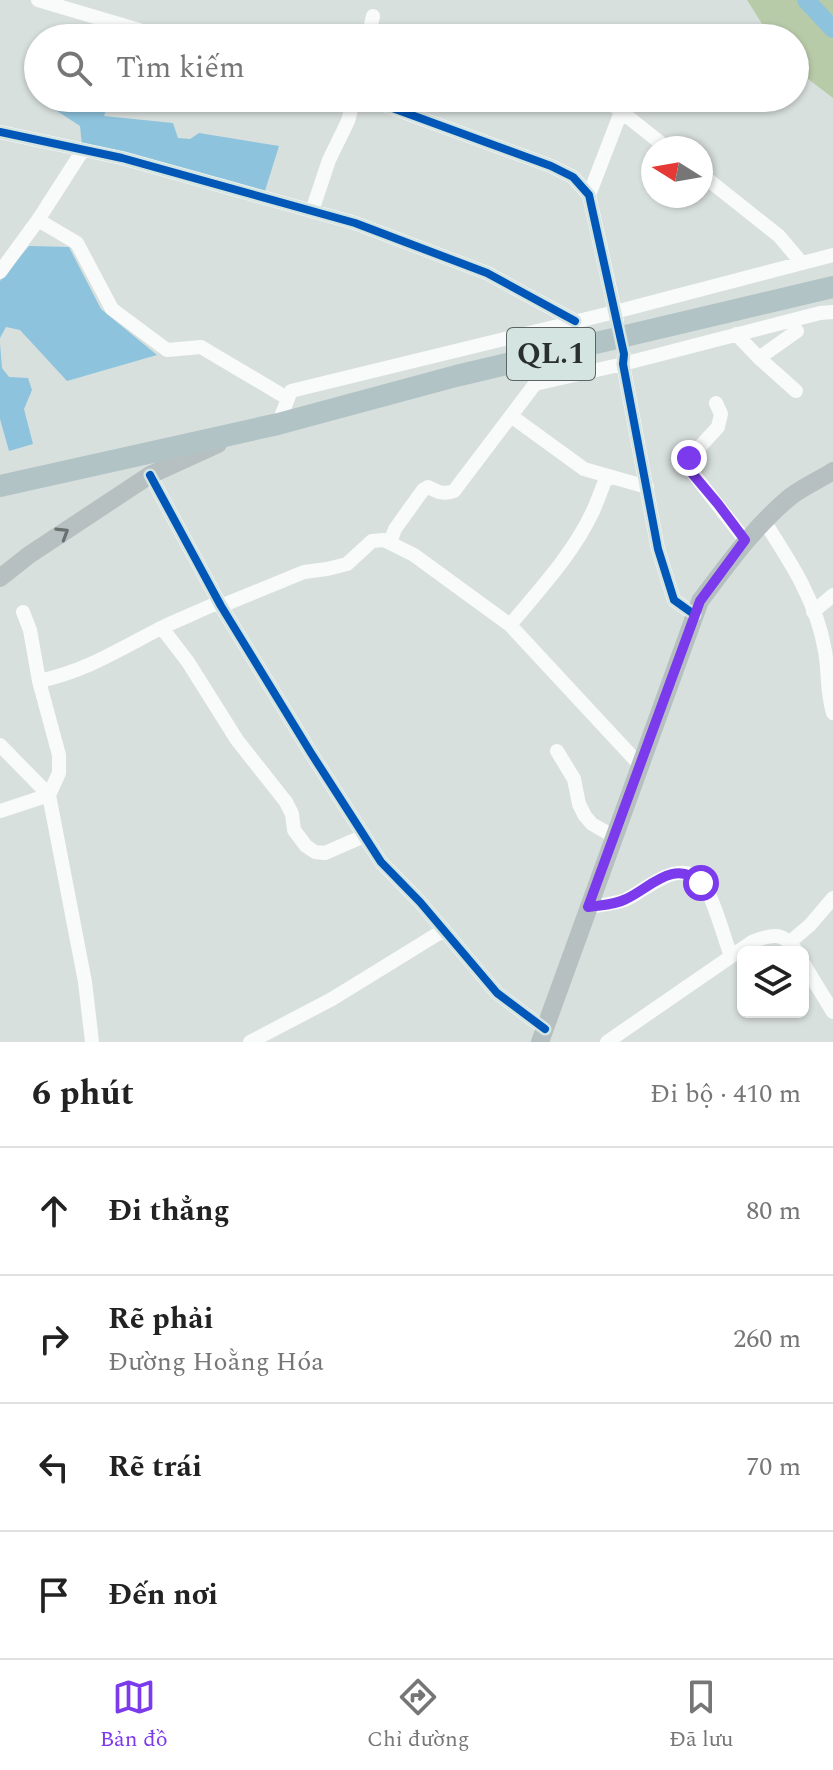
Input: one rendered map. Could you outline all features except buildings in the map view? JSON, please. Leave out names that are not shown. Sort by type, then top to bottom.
[{"type":"highway","name":"QL.1","points":[[0,486],[278,424],[456,376],[831,287]]},
{"type":"highway","name":"QL.1","points":[[0,500],[174,456],[252,430]]},
{"type":"main road","points":[[0,578],[29,555],[150,475],[252,430]]},
{"type":"main road","points":[[542,1035],[700,601],[745,540],[764,521],[792,496],[833,471]]},
{"type":"street","points":[[38,0],[119,24]]},
{"type":"street","points":[[371,24],[373,16]]},
{"type":"street","points":[[312,211],[329,160],[350,112]]},
{"type":"street","points":[[403,112],[551,166],[573,177],[589,195],[616,316]]},
{"type":"street","points":[[589,195],[621,112],[652,136]]},
{"type":"street","points":[[0,132],[122,158],[355,223],[487,273],[575,321]]},
{"type":"street","points":[[0,272],[83,150]]},
{"type":"street","points":[[713,184],[779,236],[801,262]]},
{"type":"street","points":[[38,220],[77,243],[112,309],[167,350],[201,347],[287,398]]},
{"type":"street","points":[[278,424],[291,391],[575,321],[616,316],[833,255]]},
{"type":"street","points":[[390,543],[395,529],[423,490],[428,487],[446,494],[454,491],[535,384],[624,359],[833,312]]},
{"type":"street","points":[[759,358],[797,331]]},
{"type":"street","points":[[736,334],[796,391]]},
{"type":"street","points":[[624,359],[658,549],[674,600],[695,615]]},
{"type":"street","points":[[716,403],[721,414],[718,427],[685,463],[745,540]]},
{"type":"street","points":[[511,416],[584,469],[647,487]]},
{"type":"street","points":[[150,475],[220,604],[381,862],[420,902],[497,993],[542,1035]]},
{"type":"street","points":[[510,625],[565,557],[593,512],[607,476]]},
{"type":"street","points":[[764,521],[797,572],[813,612],[825,650],[828,696],[833,713]]},
{"type":"street","points":[[39,681],[64,676],[91,665],[162,628],[304,572],[347,564],[380,539],[414,555],[510,625],[639,764]]},
{"type":"street","points":[[813,612],[833,595]]},
{"type":"street","points":[[0,811],[49,795],[59,773],[59,755],[23,612]]},
{"type":"street","points":[[162,628],[188,662],[237,740],[286,802],[292,814],[294,830],[306,846],[315,852],[325,853],[364,836]]},
{"type":"street","points":[[0,745],[49,795],[85,982],[92,1042]]},
{"type":"street","points":[[557,751],[574,779],[585,816],[592,824],[613,836]]},
{"type":"street","points":[[588,907],[621,901],[669,875],[692,876],[704,886],[731,956]]},
{"type":"street","points":[[795,946],[833,898]]},
{"type":"street","points":[[250,1042],[332,999],[444,930]]},
{"type":"street","points":[[748,946],[763,937],[775,935],[787,939],[793,946]]},
{"type":"street","points":[[607,1042],[737,952]]},
{"type":"street","points":[[809,973],[833,1012]]},
{"type":"green space","points":[[747,0],[833,0],[833,98],[809,80],[809,24],[762,24]]},
{"type":"water","points":[[59,112],[105,112],[104,116],[173,123],[178,138],[190,139],[199,133],[279,146],[264,194],[82,146],[80,126]]},
{"type":"water","points":[[29,246],[69,247],[101,309],[157,355],[67,381],[20,330],[6,327],[0,338],[0,281]]},
{"type":"water","points":[[0,343],[2,368],[9,377],[28,378],[32,390],[24,409],[33,444],[9,451],[0,419]]},
{"type":"waterway","points":[[806,0],[833,29]]},
{"type":"cycle path","points":[[403,112],[551,166],[573,177],[589,195],[624,354],[623,364],[658,549],[674,600],[695,615]]},
{"type":"cycle path","points":[[0,132],[122,158],[355,223],[487,273],[575,321]]},
{"type":"cycle path","points":[[150,475],[221,606],[381,862],[420,902],[497,993],[545,1029]]},
{"type":"route","points":[[689,458],[686,466],[745,540],[700,601],[588,907],[621,901],[669,875],[692,876],[701,883]]}]
